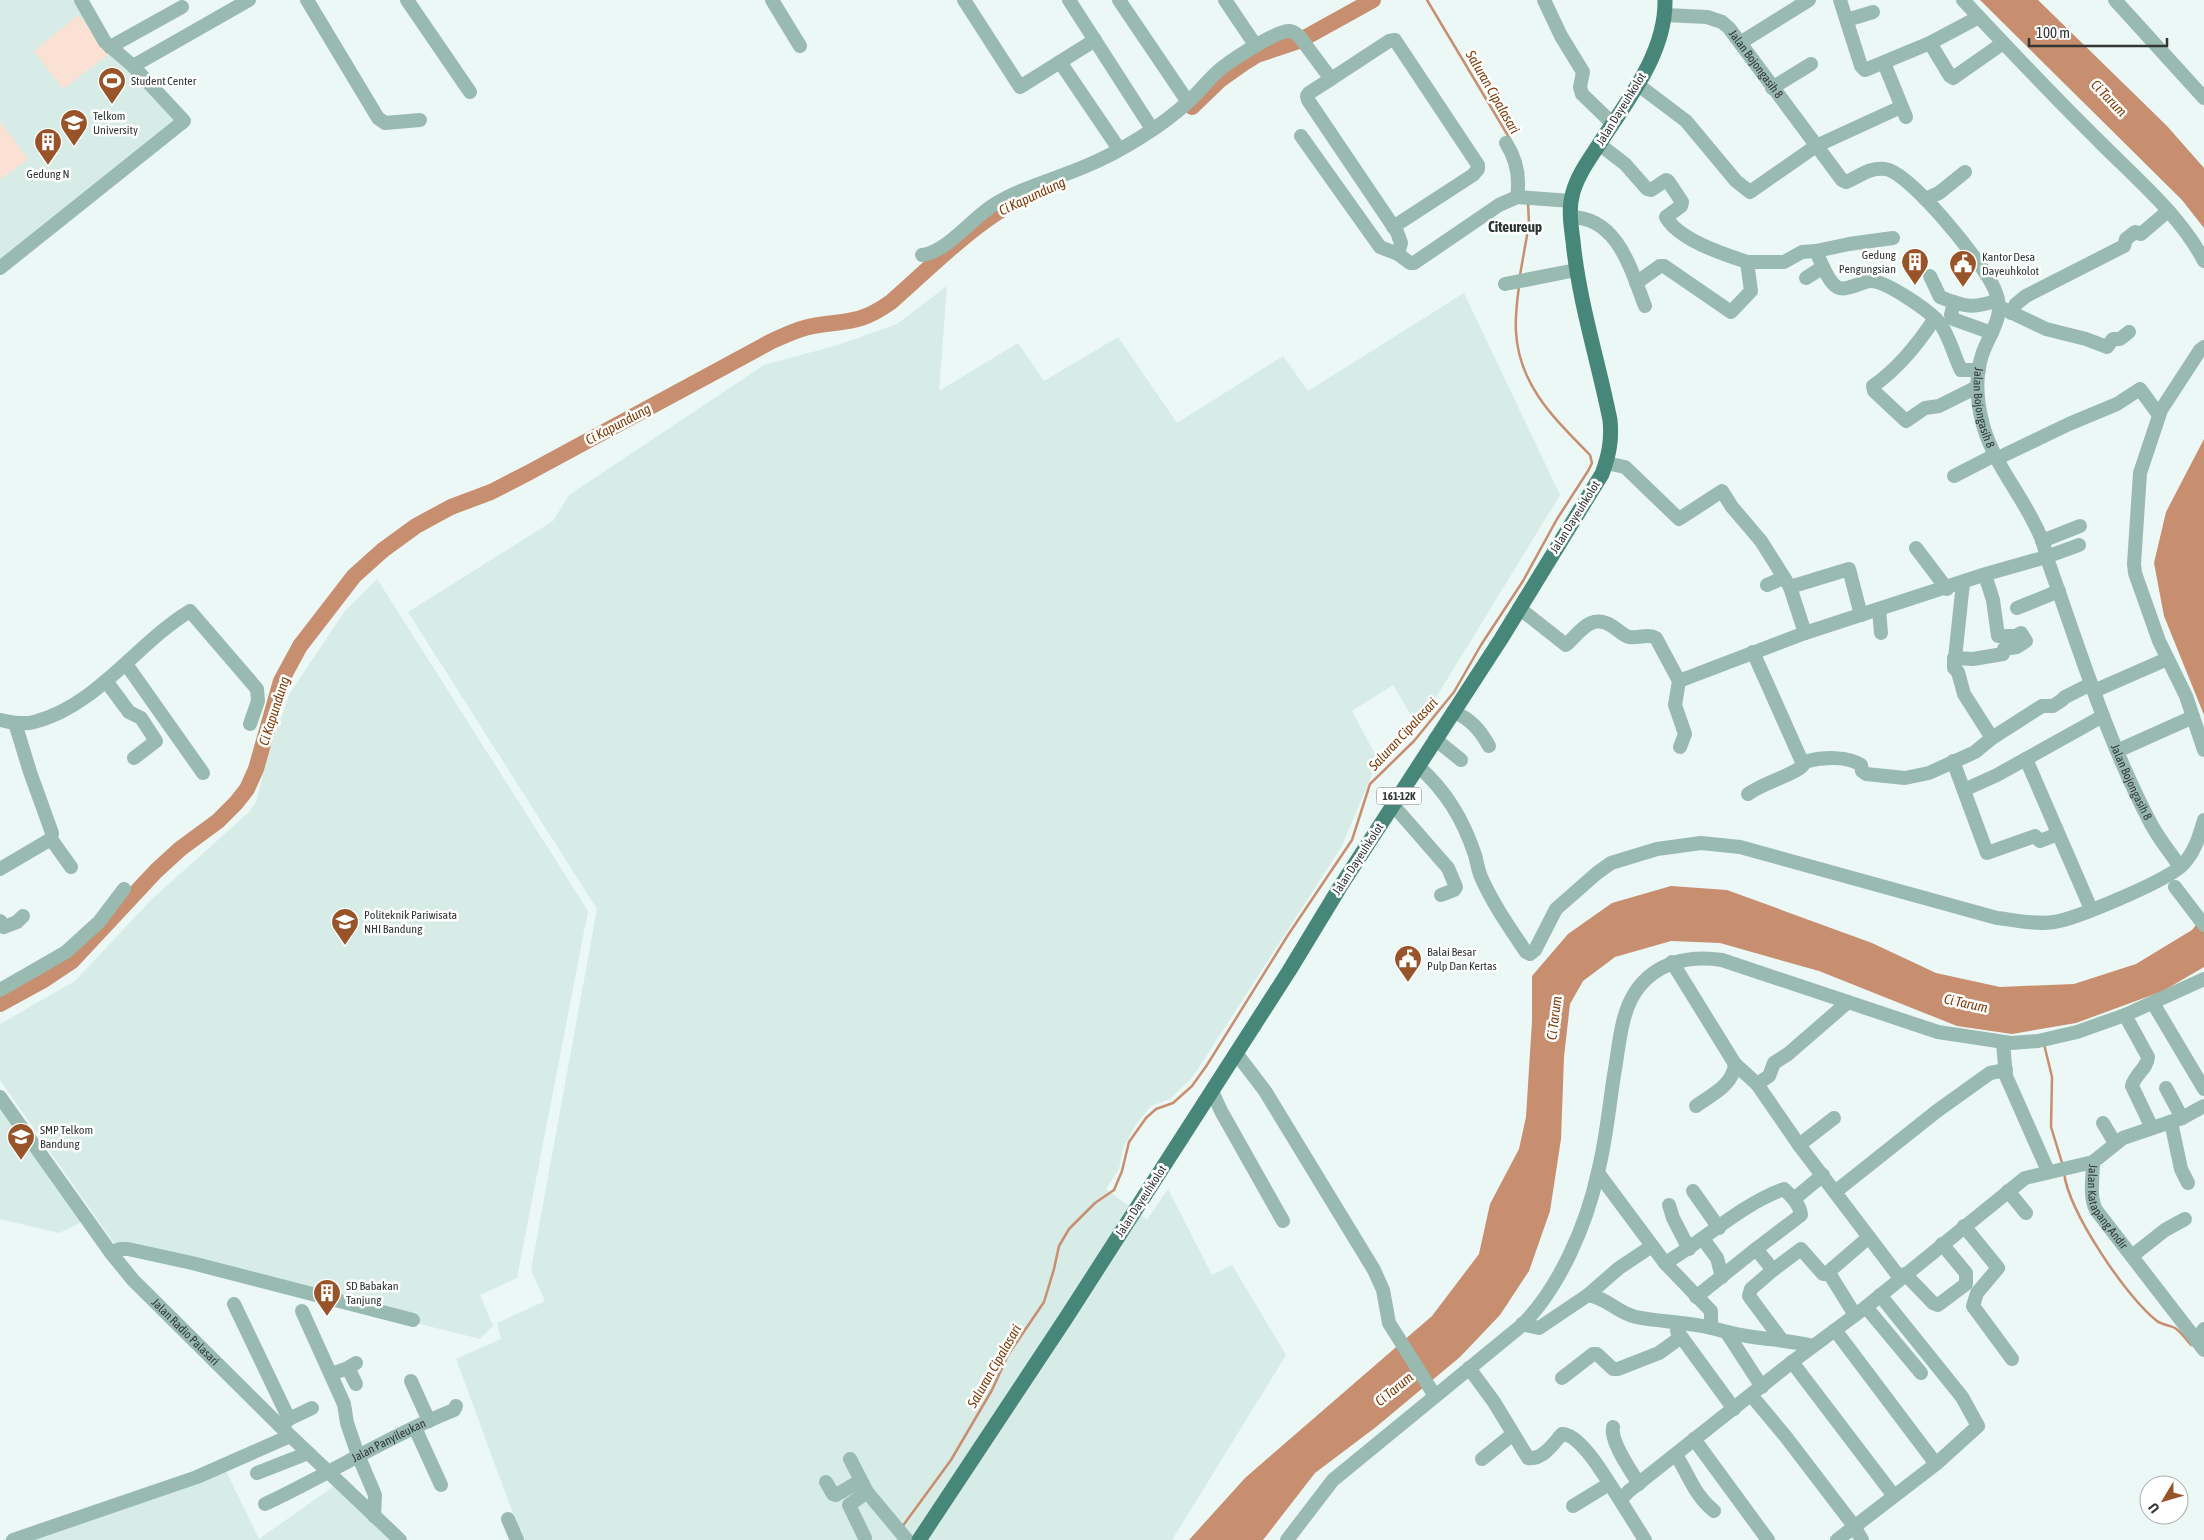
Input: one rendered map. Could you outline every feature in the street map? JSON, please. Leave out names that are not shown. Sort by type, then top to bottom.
[{"type":"main road","name":"Jalan Dayeuhkolot","points":[[919,1540],[1212,1091],[1592,493],[1609,455],[1610,420],[1576,270],[1570,217],[1571,201],[1579,177],[1637,84],[1655,50],[1665,8]]},
{"type":"street","points":[[0,268],[184,122],[133,66],[110,47],[100,35],[81,0]]},
{"type":"street","points":[[133,66],[249,0]]},
{"type":"street","points":[[307,0],[378,118],[385,123],[420,120]]},
{"type":"street","points":[[407,0],[470,92]]},
{"type":"street","points":[[772,0],[800,46]]},
{"type":"street","points":[[964,0],[1020,87],[1095,40]]},
{"type":"street","points":[[1069,0],[1152,129]]},
{"type":"street","points":[[1119,0],[1188,102]]},
{"type":"street","points":[[1225,0],[1256,46]]},
{"type":"street","points":[[1544,0],[1561,36],[1583,72],[1580,87],[1582,94],[1612,123]]},
{"type":"street","points":[[1740,43],[1808,0]]},
{"type":"street","points":[[1840,0],[1862,69],[1865,70],[1930,43],[1979,17]]},
{"type":"street","points":[[1963,0],[2168,211],[2197,248],[2204,261]]},
{"type":"street","points":[[2115,0],[2204,98]]},
{"type":"street","points":[[110,47],[182,7]]},
{"type":"street","name":"Jalan Bojongasih 8","points":[[1665,8],[1722,22],[1740,43],[1843,181],[1846,182],[1874,169],[1887,169],[1902,176],[1925,199],[1979,263],[1993,284],[2003,306],[1982,354],[1979,370],[1978,387],[1983,426],[2011,487],[2026,506],[2042,541],[2046,558],[2117,751],[2151,824],[2181,866]]},
{"type":"street","points":[[1847,20],[1873,12]]},
{"type":"street","points":[[922,255],[928,254],[943,245],[995,204],[1013,195],[1088,166],[1152,129],[1188,102],[1223,67],[1256,46],[1287,31],[1294,32],[1331,79]]},
{"type":"street","points":[[1393,227],[1473,175],[1478,169],[1478,164],[1394,40],[1389,41],[1307,96],[1308,100],[1393,227],[1401,238],[1398,254]]},
{"type":"street","points":[[1930,43],[1953,78],[2003,43]]},
{"type":"street","points":[[1060,62],[1119,149]]},
{"type":"street","points":[[1637,84],[1686,121],[1736,181],[1750,192],[1816,146],[1904,112],[1884,63]]},
{"type":"street","points":[[1772,88],[1811,64]]},
{"type":"street","points":[[1302,136],[1380,248],[1398,254],[1410,263],[1414,263],[1492,210],[1523,198],[1571,201]]},
{"type":"street","points":[[1506,143],[1517,166],[1523,198]]},
{"type":"street","points":[[1599,144],[1617,156],[1647,189],[1651,190],[1666,180],[1668,181],[1682,202],[1681,206],[1666,217],[1678,230],[1724,255],[1747,262],[1784,262],[1802,252],[1894,238]]},
{"type":"street","points":[[1925,199],[1938,193],[1964,172]]},
{"type":"street","points":[[1947,300],[1978,306],[2016,304],[2026,296],[2124,246],[2126,238],[2135,232],[2141,234],[2168,211]]},
{"type":"street","points":[[1570,217],[1586,218],[1613,237],[1621,247],[1645,306]]},
{"type":"street","points":[[1816,251],[1823,267],[1838,288],[1872,281],[1889,287],[1931,314],[1945,331],[1961,370],[1979,370]]},
{"type":"street","points":[[1636,282],[1660,266],[1664,266],[1731,312],[1751,291],[1747,262]]},
{"type":"street","points":[[1806,278],[1823,267]]},
{"type":"street","points":[[1514,282],[1576,270]]},
{"type":"street","points":[[1930,276],[1947,300],[1953,319],[1992,333]]},
{"type":"street","points":[[1947,300],[1931,314],[1918,344],[1895,368],[1873,386],[1874,391],[1906,421],[1925,408],[1939,406],[1978,387]]},
{"type":"street","points":[[2003,306],[2046,329],[2086,339],[2107,347],[2113,339],[2122,338],[2129,332]]},
{"type":"street","points":[[2204,347],[2200,350],[2174,389],[2159,416],[2140,474],[2134,564],[2135,573],[2158,641],[2193,717],[2204,750]]},
{"type":"street","points":[[1954,476],[2117,404],[2140,389],[2159,416]]},
{"type":"street","points":[[1606,464],[1625,467],[1679,519],[1722,491],[1732,507],[1764,546],[1786,582],[1805,633]]},
{"type":"street","points":[[2042,541],[2080,526]]},
{"type":"street","points":[[1679,681],[1805,633],[1947,589],[1985,575],[2046,558],[2079,545]]},
{"type":"street","points":[[1916,548],[1947,589]]},
{"type":"street","points":[[1767,584],[1849,569],[1861,615]]},
{"type":"street","points":[[1955,658],[1972,659],[2003,654],[2004,649],[2026,642],[2021,633],[2016,636],[1998,636],[1993,600],[1985,575]]},
{"type":"street","points":[[1962,583],[1954,668],[1958,672],[1964,694],[1992,738]]},
{"type":"street","points":[[2017,608],[2059,591]]},
{"type":"street","points":[[1519,608],[1566,644],[1596,620],[1605,621],[1628,636],[1653,636],[1659,641],[1679,681],[1675,705],[1684,734],[1680,748]]},
{"type":"street","points":[[1879,609],[1881,632]]},
{"type":"street","points":[[0,720],[15,723],[33,722],[58,712],[84,698],[126,664],[154,638],[190,611],[256,689],[258,701],[250,724]]},
{"type":"street","points":[[1753,652],[1803,764]]},
{"type":"street","points":[[1748,794],[1768,782],[1800,768],[1810,760],[1854,761],[1861,765],[1862,771],[1866,774],[1905,778],[1929,773],[1976,752],[1992,738],[2042,706],[2053,706],[2064,697],[2167,659]]},
{"type":"street","points":[[126,664],[203,773]]},
{"type":"street","points":[[106,681],[129,712],[141,718],[156,741],[134,758]]},
{"type":"street","points":[[1453,712],[1465,716],[1478,729],[1489,746]]},
{"type":"street","points":[[1964,790],[1997,775],[2103,716]]},
{"type":"street","points":[[2117,751],[2193,717]]},
{"type":"street","points":[[15,723],[52,833],[51,839],[71,867]]},
{"type":"street","points":[[1435,739],[1461,760]]},
{"type":"street","points":[[2026,759],[2091,909]]},
{"type":"street","points":[[1953,761],[1987,853],[2035,836],[2040,841],[2058,834]]},
{"type":"street","points":[[1418,766],[1437,783],[1452,803],[1465,828],[1480,874],[1496,908],[1527,953],[1530,954],[1535,950],[1560,904],[1616,861],[1657,849],[1701,842],[1740,847],[1997,918],[2036,923],[2055,922],[2152,883],[2181,866],[2190,856],[2204,820]]},
{"type":"street","points":[[1393,805],[1448,868],[1456,887],[1454,890],[1441,895]]},
{"type":"street","points":[[0,869],[51,839]]},
{"type":"street","points":[[2175,886],[2181,875],[2181,866]]},
{"type":"street","points":[[2152,883],[2159,886],[2175,886]]},
{"type":"street","points":[[2175,886],[2204,925]]},
{"type":"street","points":[[0,990],[66,952],[98,922],[124,889]]},
{"type":"street","points":[[1,925],[17,922],[22,916]]},
{"type":"street","points":[[1287,1540],[1333,1480],[1522,1324],[1543,1301],[1570,1252],[1582,1222],[1598,1172],[1624,1020],[1634,994],[1650,974],[1672,962],[1703,957],[1722,960],[1938,1032],[2003,1043],[2042,1040],[2077,1032],[2125,1015],[2204,978]]},
{"type":"street","points":[[1672,962],[1735,1064],[1757,1084],[1799,1145],[1902,1276],[1933,1303],[1938,1305],[1966,1284],[1966,1273],[1942,1244]]},
{"type":"street","points":[[1757,1084],[1768,1076],[1774,1064],[1848,1002]]},
{"type":"street","points":[[2153,1003],[2204,1088]]},
{"type":"street","points":[[2125,1015],[2148,1057],[2144,1070],[2134,1080],[2132,1086],[2152,1128]]},
{"type":"street","points":[[2003,1043],[2006,1076],[2060,1169]]},
{"type":"street","points":[[1236,1053],[1265,1091],[1374,1270],[1381,1283],[1386,1315],[1435,1396]]},
{"type":"street","points":[[1696,1106],[1728,1082],[1734,1074],[1735,1064]]},
{"type":"street","points":[[1835,1192],[1944,1106],[1990,1073],[2006,1070]]},
{"type":"street","points":[[2166,1088],[2177,1120],[2181,1169],[2188,1184]]},
{"type":"street","points":[[1212,1091],[1221,1112],[1283,1221]]},
{"type":"street","name":"Jalan Radio Palasari","points":[[0,1097],[111,1254],[133,1280],[287,1427],[308,1453],[328,1473],[400,1540]]},
{"type":"street","name":"Jalan Katapang Andir","points":[[2201,1342],[2094,1206],[2093,1162],[2123,1138],[2177,1120],[2204,1106]]},
{"type":"street","points":[[1799,1145],[1834,1118]]},
{"type":"street","points":[[2103,1123],[2115,1143]]},
{"type":"street","points":[[1620,1500],[1792,1362],[1861,1311],[2025,1178],[2093,1162]]},
{"type":"street","points":[[1598,1172],[1664,1263],[1711,1311],[1711,1328]]},
{"type":"street","points":[[1794,1199],[1823,1175]]},
{"type":"street","points":[[1664,1263],[1768,1195],[1784,1189],[1794,1199],[1801,1212],[1800,1216],[1696,1297]]},
{"type":"street","points":[[1694,1191],[1718,1228]]},
{"type":"street","points":[[2008,1191],[2026,1214]]},
{"type":"street","points":[[1669,1204],[1670,1212],[1688,1249]]},
{"type":"street","points":[[2132,1256],[2165,1230],[2185,1219]]},
{"type":"street","points":[[1964,1226],[1998,1268],[1977,1294],[1973,1306],[2012,1359]]},
{"type":"street","points":[[1781,1339],[1748,1294],[1751,1289],[1772,1270],[1801,1249],[1823,1274],[1829,1273],[1870,1237]]},
{"type":"street","points":[[1703,1239],[1717,1258],[1722,1277]]},
{"type":"street","points":[[1522,1324],[1538,1328],[1588,1295],[1619,1268],[1652,1246]]},
{"type":"street","points":[[111,1254],[120,1249],[192,1263],[413,1320]]},
{"type":"street","points":[[1756,1249],[1772,1270]]},
{"type":"street","points":[[1829,1273],[1861,1311],[1920,1373]]},
{"type":"street","points":[[1588,1295],[1603,1298],[1620,1312],[1711,1328],[1727,1333],[1781,1339],[1813,1346]]},
{"type":"street","points":[[1837,1540],[1936,1464],[1977,1429],[1978,1424],[1962,1397],[1880,1295]]},
{"type":"street","points":[[234,1304],[287,1427]]},
{"type":"street","points":[[302,1311],[344,1404],[347,1423],[375,1495],[374,1516]]},
{"type":"street","points":[[1670,1322],[1734,1409]]},
{"type":"street","points":[[1835,1330],[1936,1464]]},
{"type":"street","points":[[1727,1333],[1757,1391],[1786,1437],[1854,1526],[1862,1540]]},
{"type":"street","points":[[1562,1378],[1593,1354],[1597,1354],[1613,1369],[1618,1369],[1659,1352],[1681,1337]]},
{"type":"street","points":[[1792,1362],[1894,1496]]},
{"type":"street","points":[[331,1374],[352,1365],[356,1384]]},
{"type":"street","points":[[1469,1368],[1528,1458],[1534,1459],[1541,1456],[1562,1434],[1571,1435],[1582,1446],[1609,1484],[1645,1540]]},
{"type":"street","points":[[411,1381],[429,1421]]},
{"type":"street","points":[[13,1540],[197,1477],[287,1427],[312,1408]]},
{"type":"street","name":"Jalan Panyileukan","points":[[265,1504],[328,1473],[358,1455],[453,1409]]},
{"type":"street","points":[[1613,1427],[1612,1434],[1619,1450],[1639,1484]]},
{"type":"street","points":[[415,1428],[441,1486]]},
{"type":"street","points":[[1482,1459],[1513,1434]]},
{"type":"street","points":[[1694,1440],[1768,1540]]},
{"type":"street","points":[[257,1473],[308,1453]]},
{"type":"street","points":[[1676,1455],[1688,1472],[1690,1482],[1705,1502],[1714,1510]]},
{"type":"street","points":[[850,1459],[864,1487],[901,1533]]},
{"type":"street","points":[[826,1482],[833,1494],[836,1495],[864,1487]]},
{"type":"street","points":[[1573,1506],[1609,1484]]},
{"type":"street","points":[[864,1487],[849,1505],[865,1538]]},
{"type":"street","points":[[508,1519],[517,1540]]},
{"type":"shaded area","name":"Telkom University","points":[[0,0],[78,0],[180,120],[0,263]]},
{"type":"shaded area","points":[[79,15],[109,54],[63,89],[34,51]]},
{"type":"shaded area","points":[[0,121],[28,159],[0,180]]},
{"type":"shaded area","points":[[947,286],[939,391],[1018,343],[1044,381],[1118,337],[1177,423],[1283,356],[1308,391],[1464,293],[1560,495],[1418,727],[1393,685],[1352,711],[1378,760],[1342,846],[1192,1078],[1170,1099],[1151,1106],[1136,1124],[1123,1148],[1119,1169],[1106,1189],[1147,1220],[1168,1189],[1212,1275],[1232,1265],[1286,1355],[1172,1540],[523,1540],[456,1359],[501,1339],[497,1323],[545,1301],[531,1270],[597,909],[408,612],[553,521],[569,495],[764,365],[838,345],[897,324]]},
{"type":"shaded area","name":"Politeknik Pariwisata NHI Bandung","points":[[377,579],[588,911],[517,1278],[480,1295],[493,1326],[480,1339],[118,1249],[0,1080],[0,1024],[75,981],[152,899],[248,813],[256,802],[268,755],[290,693],[345,611]]},
{"type":"shaded area","name":"SMP Telkom Bandung","points":[[0,1103],[84,1221],[59,1233],[0,1219]]},
{"type":"shaded area","points":[[224,1467],[259,1539],[334,1486],[391,1540],[3,1540]]},
{"type":"water","name":"Ci Tarum","points":[[1980,0],[2038,0],[2167,126],[2204,168],[2204,228],[2182,200]]},
{"type":"water","points":[[2204,439],[2204,715],[2164,616],[2154,563],[2166,512]]},
{"type":"water","name":"Ci Tarum","points":[[1671,886],[1727,890],[1872,943],[1936,973],[2000,987],[2074,984],[2136,964],[2192,930],[2204,915],[2204,967],[2163,991],[2076,1023],[2012,1034],[1957,1026],[1819,971],[1720,943],[1671,941],[1615,957],[1583,981],[1570,1004],[1564,1057],[1561,1139],[1550,1211],[1529,1271],[1500,1315],[1460,1357],[1376,1427],[1315,1473],[1263,1540],[1189,1540],[1245,1478],[1432,1316],[1479,1254],[1490,1204],[1519,1149],[1526,1117],[1532,1021],[1532,976],[1568,934],[1612,903]]},
{"type":"waterway","name":"Ci Kapundung","points":[[1192,107],[1220,80],[1257,55],[1299,41],[1373,0]]},
{"type":"waterway","name":"Saluran Cipalasari","points":[[1427,0],[1510,139]]},
{"type":"waterway","name":"Ci Kapundung","points":[[0,1004],[42,981],[72,961],[156,871],[180,849],[218,821],[236,803],[247,789],[256,769],[281,681],[300,646],[354,576],[383,550],[416,526],[451,507],[491,492],[528,473],[772,341],[803,328],[854,320],[871,314],[891,302],[944,254],[981,224],[1020,199],[1042,189]]},
{"type":"waterway","name":"Saluran Cipalasari","points":[[1520,275],[1529,224],[1528,202]]},
{"type":"waterway","name":"Saluran Cipalasari","points":[[902,1527],[951,1460],[992,1390],[1008,1355],[1044,1302],[1059,1246],[1069,1229],[1095,1203],[1114,1190],[1122,1171],[1129,1142],[1146,1118],[1156,1109],[1173,1103],[1192,1086],[1207,1065],[1288,935],[1352,840],[1370,784],[1414,741],[1454,692],[1481,645],[1523,581],[1557,519],[1592,463],[1590,455],[1541,400],[1524,369],[1516,332],[1519,286]]},
{"type":"waterway","points":[[2044,1044],[2052,1077],[2051,1127],[2063,1166]]},
{"type":"waterway","points":[[2064,1173],[2068,1190],[2087,1231],[2115,1274],[2144,1309],[2159,1322],[2177,1330],[2191,1345]]},
{"type":"place","name":"Student Center","points":[[112,105]]},
{"type":"place","name":"Telkom University","points":[[74,147]]},
{"type":"place","name":"Gedung N","points":[[48,166]]},
{"type":"place","name":"Gedung Pengungsian","points":[[1915,286]]},
{"type":"place","name":"Kantor Desa Dayeuhkolot","points":[[1963,288]]},
{"type":"place","name":"Politeknik Pariwisata NHI Bandung","points":[[345,946]]},
{"type":"place","name":"Balai Besar Pulp Dan Kertas","points":[[1408,983]]},
{"type":"place","name":"SMP Telkom Bandung","points":[[21,1161]]},
{"type":"place","name":"SD Babakan Tanjung","points":[[327,1317]]},
{"type":"district","name":"Citeureup","points":[[1515,226]]}]
